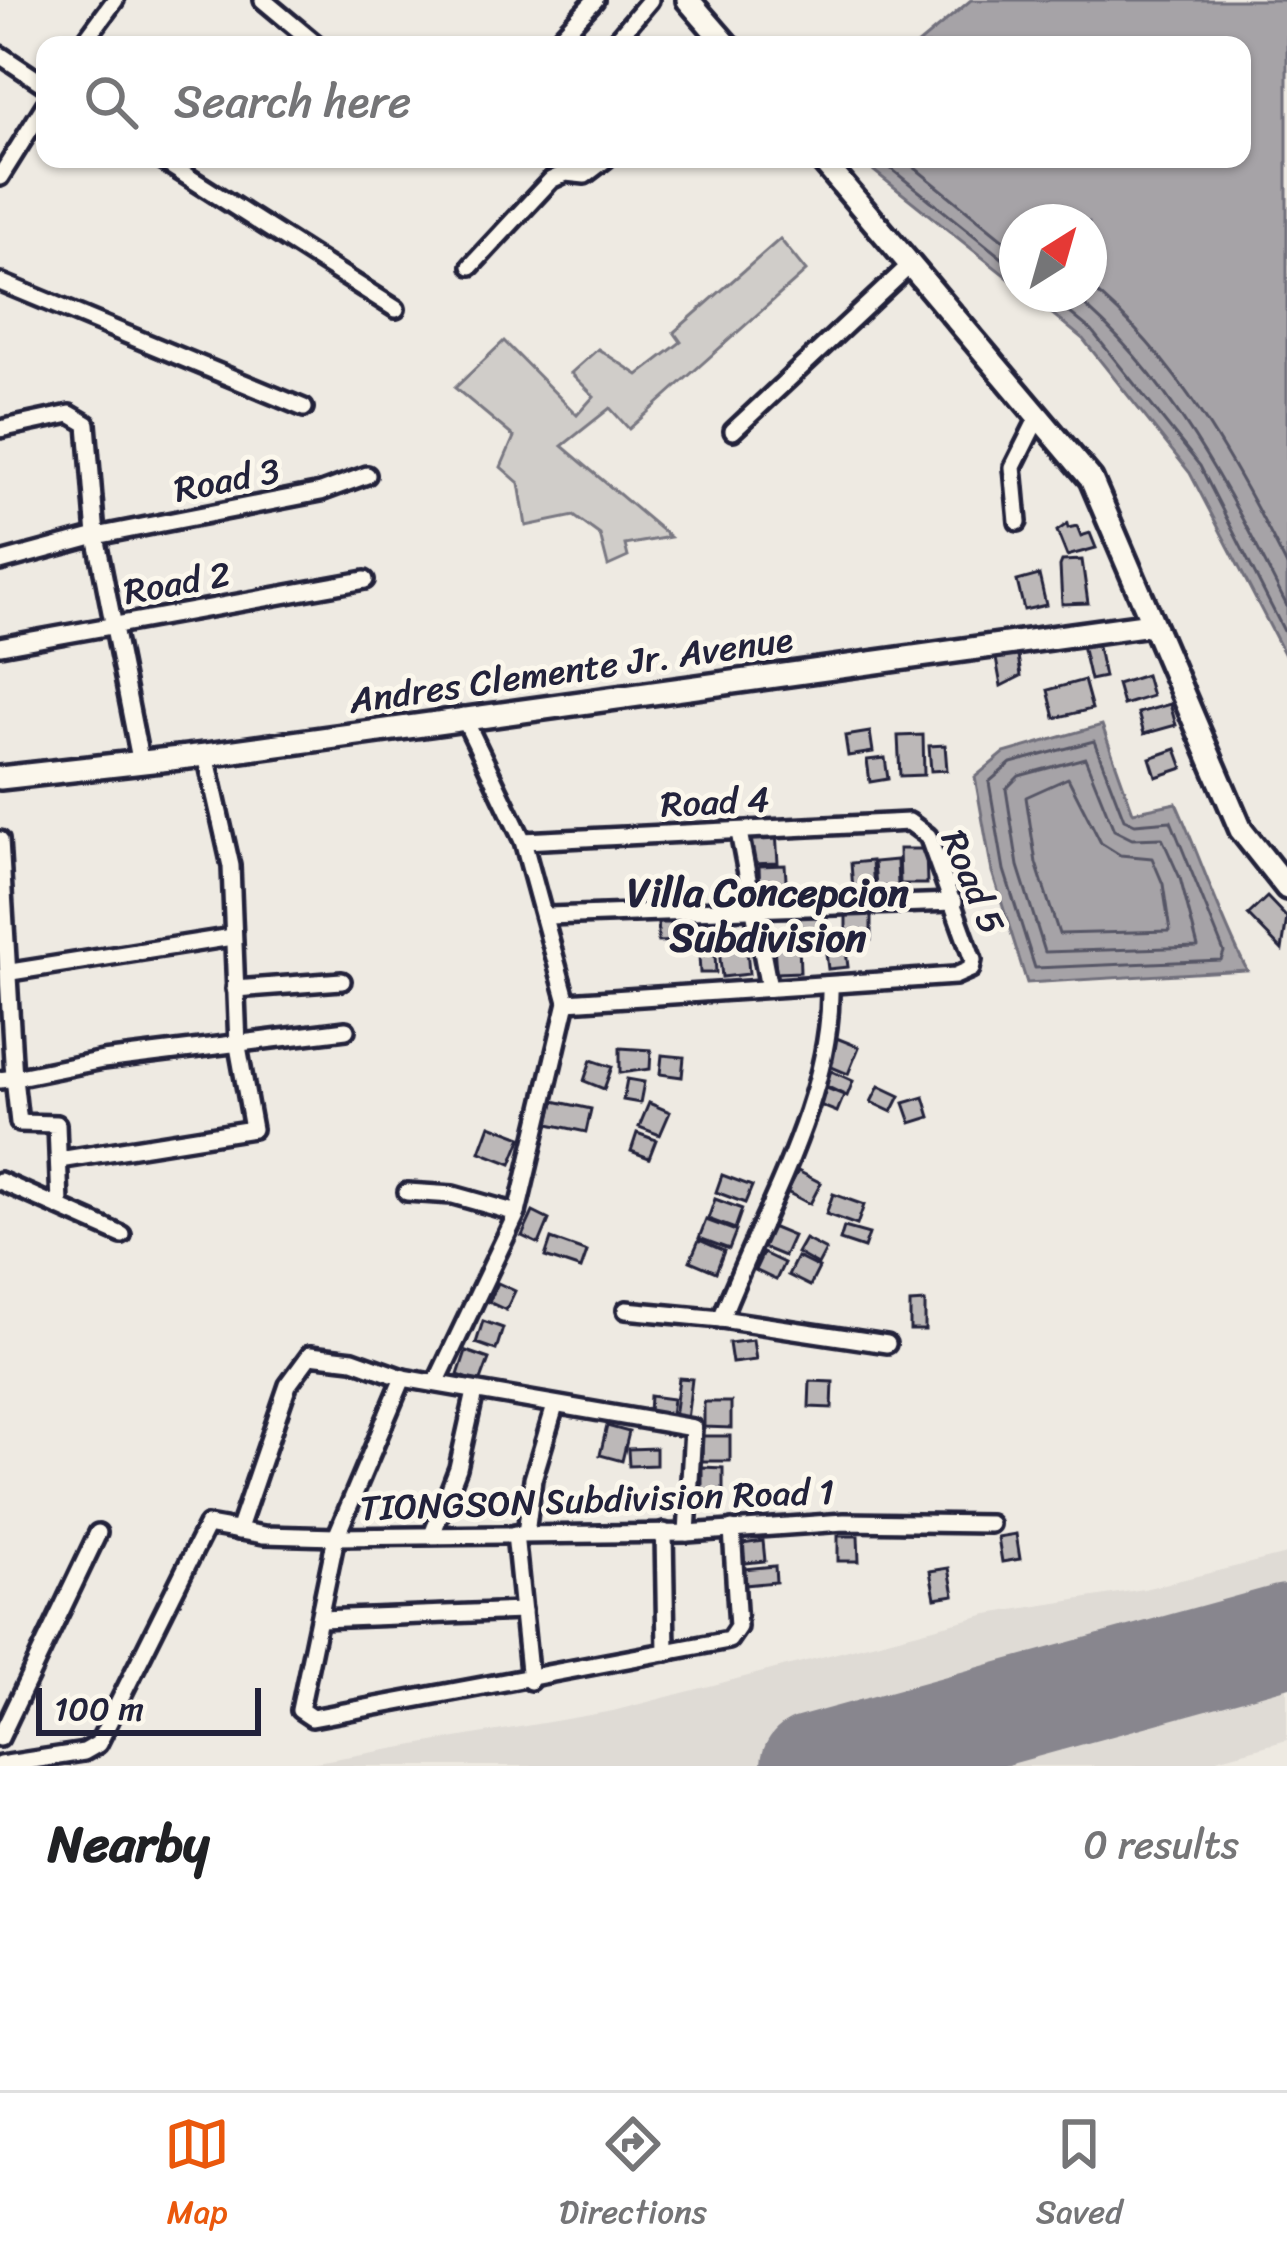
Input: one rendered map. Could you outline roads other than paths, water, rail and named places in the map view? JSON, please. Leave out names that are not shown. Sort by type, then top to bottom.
[{"type":"main road","points":[[688,0],[715,36]]},
{"type":"main road","points":[[828,168],[1091,479],[1241,830],[1287,888]]},
{"type":"main road","name":"Andres Clemente Jr. Avenue","points":[[0,778],[206,755],[1151,624]]},
{"type":"street","points":[[89,36],[115,0]]},
{"type":"street","points":[[263,0],[306,36]]},
{"type":"street","points":[[561,36],[595,0]]},
{"type":"street","points":[[620,36],[650,0]]},
{"type":"street","points":[[0,55],[36,79]]},
{"type":"street","points":[[0,178],[36,120]]},
{"type":"street","points":[[174,168],[396,310]]},
{"type":"street","points":[[472,266],[551,180],[566,173],[585,175],[594,168]]},
{"type":"street","points":[[733,431],[909,266]]},
{"type":"street","points":[[0,281],[304,408]]},
{"type":"street","points":[[0,429],[70,414],[87,424],[96,536],[140,759]]},
{"type":"street","points":[[1018,522],[1013,467],[1037,419]]},
{"type":"street","name":"Road 3","points":[[0,562],[96,536],[321,492],[368,476]]},
{"type":"street","name":"Road 2","points":[[0,646],[365,580]]},
{"type":"street","points":[[436,1383],[517,1213],[567,1001],[548,916],[523,841],[463,716]]},
{"type":"street","points":[[59,1160],[253,1129],[238,1046],[231,866],[206,755]]},
{"type":"street","name":"Road 4","points":[[523,841],[909,822]]},
{"type":"street","name":"Road 5","points":[[830,988],[955,976],[971,969],[954,902],[928,836],[909,822]]},
{"type":"street","points":[[739,832],[769,988]]},
{"type":"street","points":[[0,840],[11,973],[7,1079],[19,1123],[57,1124],[60,1205]]},
{"type":"street","points":[[548,916],[954,902]]},
{"type":"street","points":[[11,973],[232,937]]},
{"type":"street","points":[[235,988],[342,981]]},
{"type":"street","points":[[567,1001],[830,988],[831,1035],[787,1161],[721,1319]]},
{"type":"street","points":[[7,1079],[103,1060],[346,1030]]},
{"type":"street","points":[[0,1181],[122,1234]]},
{"type":"street","points":[[407,1192],[453,1195],[517,1213]]},
{"type":"street","points":[[626,1310],[886,1344]]},
{"type":"street","points":[[238,1531],[288,1385],[310,1355],[353,1360],[403,1378],[476,1392],[693,1428],[687,1533]]},
{"type":"street","points":[[403,1378],[336,1537],[300,1710],[305,1716],[530,1681],[737,1636],[732,1529]]},
{"type":"street","points":[[432,1535],[458,1468],[476,1392]]},
{"type":"street","points":[[530,1681],[520,1534],[555,1406]]},
{"type":"street","name":"TIONGSON Subdivision Road 1","points":[[0,1765],[84,1752],[98,1744],[207,1525],[336,1537],[687,1533],[844,1522],[990,1524]]},
{"type":"street","points":[[664,1532],[666,1652]]},
{"type":"street","points":[[0,1738],[98,1533]]},
{"type":"street","points":[[320,1619],[523,1611]]},
{"type":"water","points":[[971,0],[1287,0],[1287,659],[1190,473],[1083,339],[1050,312],[1107,312],[1107,204],[999,204],[999,271],[870,168],[1251,168],[1251,36],[928,36]]},
{"type":"water","points":[[1102,725],[1133,812],[1176,803],[1247,970],[1027,983],[992,872],[975,777],[1004,753]]},
{"type":"district","name":"Villa Concepcion Subdivision","points":[[768,914]]}]
